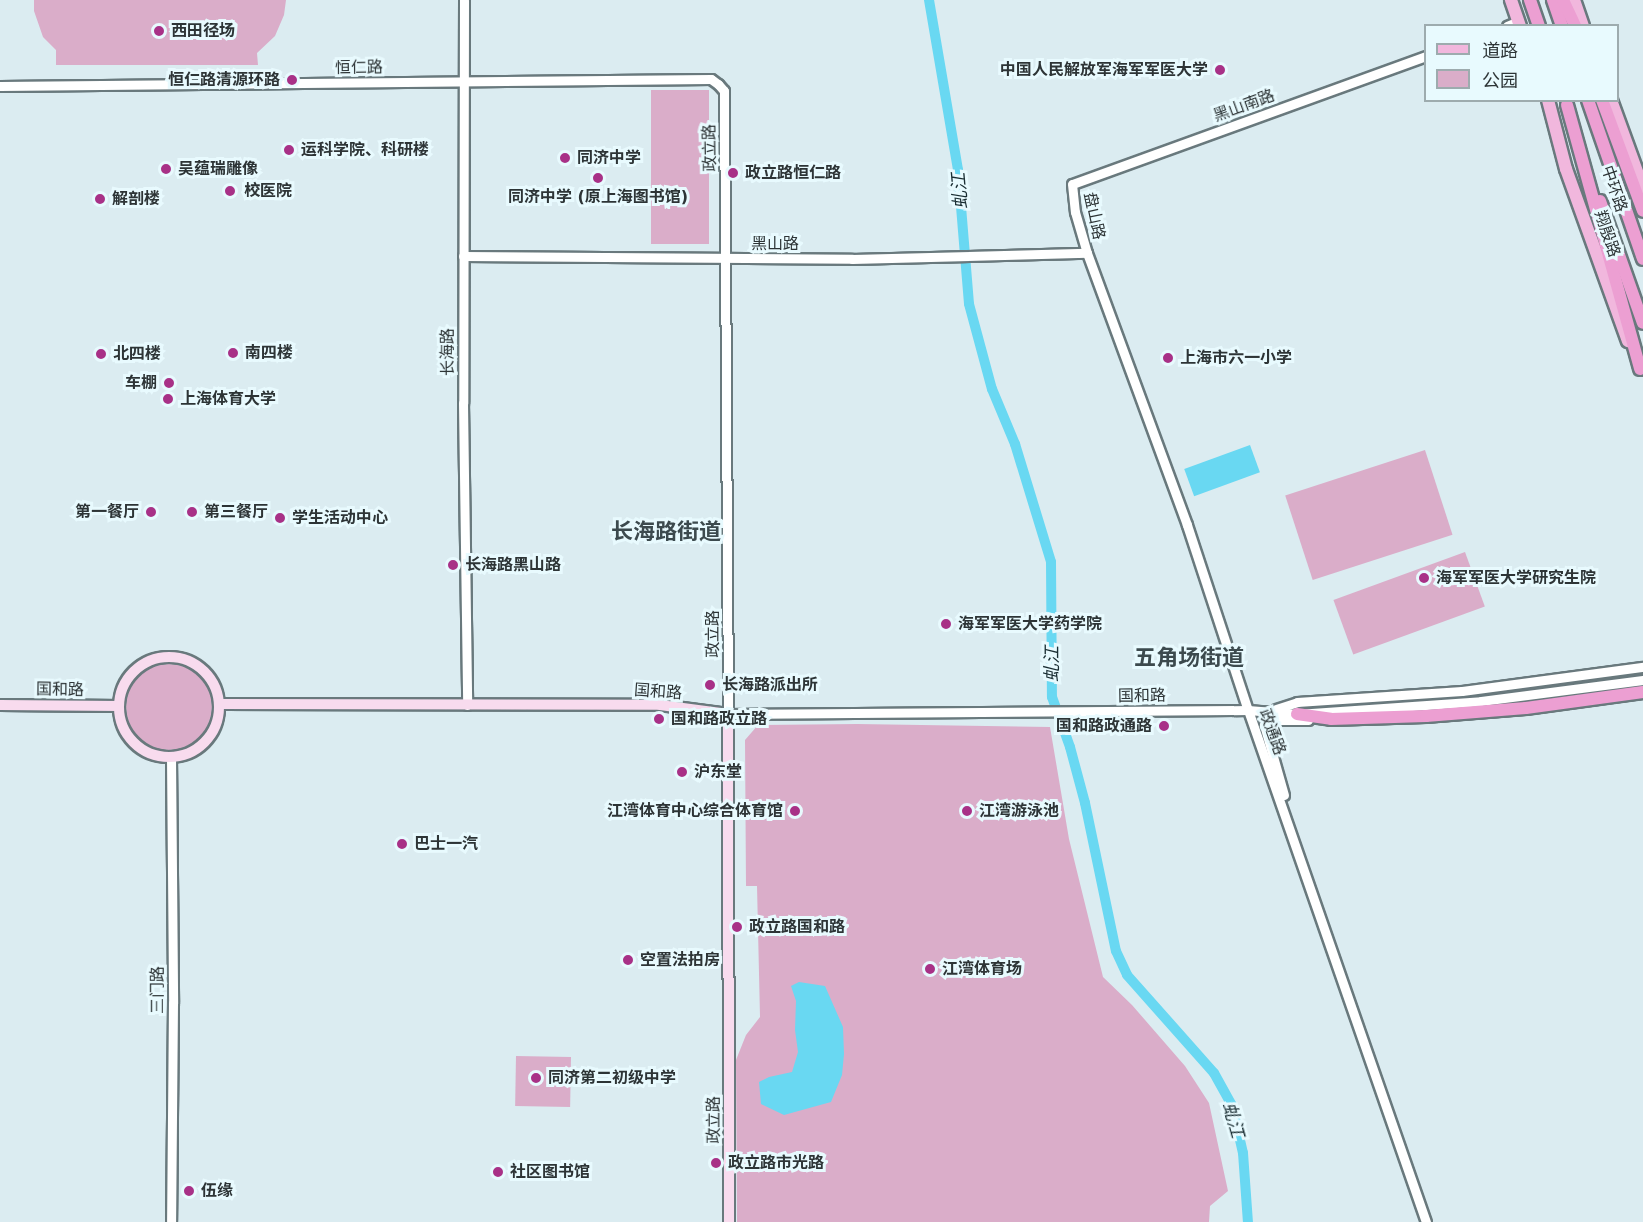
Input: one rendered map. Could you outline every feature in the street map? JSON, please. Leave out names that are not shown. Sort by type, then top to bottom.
[{"type":"highway","points":[[1530,0],[1538,24]]},
{"type":"highway","points":[[1553,0],[1561,24]]},
{"type":"highway","points":[[1563,0],[1574,24]]},
{"type":"highway","name":"中环路","points":[[1589,102],[1643,259]]},
{"type":"highway","points":[[1603,102],[1643,211]]},
{"type":"highway","points":[[1566,103],[1642,373]]},
{"type":"highway","name":"中环路","points":[[1566,103],[1643,323]]},
{"type":"highway","points":[[1298,714],[1331,719],[1426,716],[1526,708],[1643,692]]},
{"type":"main road","points":[[1511,0],[1515,24]]},
{"type":"main road","points":[[1574,0],[1582,24]]},
{"type":"main road","name":"翔殷路","points":[[1549,102],[1566,169],[1627,340],[1642,373]]},
{"type":"main road","points":[[1612,102],[1643,188]]},
{"type":"main road","points":[[160,657],[185,659],[207,673],[216,687],[219,704],[219,716],[210,736],[193,751],[171,757],[147,751],[129,736],[121,722],[119,706],[122,689],[131,674],[144,663],[160,657]]},
{"type":"main road","name":"国和路","points":[[219,704],[660,705],[728,714]]},
{"type":"main road","name":"国和路","points":[[0,705],[119,706]]},
{"type":"main road","name":"政立路","points":[[728,714],[729,1222]]},
{"type":"street","name":"长海路","points":[[464,0],[463,256],[467,705]]},
{"type":"street","name":"黑山南路","points":[[1072,184],[1424,56]]},
{"type":"street","name":"恒仁路","points":[[0,86],[711,79],[718,84]]},
{"type":"street","name":"政立路","points":[[718,84],[724,91],[728,714]]},
{"type":"street","name":"盘山路","points":[[1072,184],[1075,212],[1087,253]]},
{"type":"street","name":"黑山路","points":[[463,256],[726,259],[983,258],[1087,253]]},
{"type":"street","name":"政通路","points":[[1087,253],[1187,525],[1248,710],[1426,1222]]},
{"type":"street","name":"国和路","points":[[1274,710],[1297,702],[1473,690],[1643,667]]},
{"type":"street","name":"国和路","points":[[728,714],[1248,710],[1274,710],[1298,714],[1490,700],[1643,680]]},
{"type":"street","points":[[1287,820],[1288,806],[1264,725],[1270,720],[1331,719]]},
{"type":"street","name":"三门路","points":[[171,757],[173,1003],[171,1222]]},
{"type":"green space","name":"西田径场","points":[[34,0],[286,0],[284,15],[275,36],[257,53],[258,65],[56,65],[56,50],[43,37],[34,11]]},
{"type":"green space","points":[[651,90],[709,90],[709,244],[651,244]]},
{"type":"green space","points":[[1425,450],[1453,535],[1313,580],[1285,495]]},
{"type":"green space","points":[[1465,552],[1485,607],[1353,654],[1333,600]]},
{"type":"green space","points":[[161,664],[177,664],[200,676],[209,690],[212,707],[209,724],[200,738],[177,750],[161,750],[145,743],[133,731],[126,715],[126,699],[133,683],[145,671]]},
{"type":"green space","name":"江湾体育场","points":[[758,725],[1050,727],[1069,839],[1103,977],[1132,1005],[1185,1066],[1209,1103],[1228,1191],[1210,1206],[1209,1222],[737,1222],[736,1060],[746,1035],[760,1017],[757,886],[746,886],[745,740]]},
{"type":"green space","points":[[516,1056],[571,1057],[570,1107],[515,1106]]},
{"type":"water","points":[[1250,445],[1260,472],[1194,496],[1184,469]]},
{"type":"water","points":[[799,982],[825,986],[843,1027],[842,1075],[831,1102],[784,1115],[761,1104],[759,1082],[769,1077],[792,1072],[798,1052],[795,1030],[796,1001],[791,986]]},
{"type":"waterway","name":"虬江","points":[[929,0],[958,170],[969,304],[992,389],[1015,444],[1051,562],[1052,697],[1070,747],[1085,803],[1116,951],[1127,975],[1214,1073],[1232,1105],[1243,1153],[1248,1222]]},
{"type":"place","name":"西田径场","points":[[159,31]]},
{"type":"place","name":"中国人民解放军海军军医大学","points":[[1220,70]]},
{"type":"place","name":"恒仁路清源环路","points":[[292,80]]},
{"type":"place","name":"运科学院、科研楼","points":[[289,150]]},
{"type":"place","name":"同济中学","points":[[565,158]]},
{"type":"place","name":"吴蕴瑞雕像","points":[[166,169]]},
{"type":"place","name":"政立路恒仁路","points":[[733,173]]},
{"type":"place","name":"同济中学 (原上海图书馆)","points":[[598,178]]},
{"type":"place","name":"校医院","points":[[230,191]]},
{"type":"place","name":"解剖楼","points":[[100,199]]},
{"type":"place","name":"南四楼","points":[[233,353]]},
{"type":"place","name":"北四楼","points":[[101,354]]},
{"type":"place","name":"上海市六一小学","points":[[1168,358]]},
{"type":"place","name":"车棚","points":[[169,383]]},
{"type":"place","name":"上海体育大学","points":[[168,399]]},
{"type":"place","name":"第一餐厅","points":[[151,512]]},
{"type":"place","name":"第三餐厅","points":[[192,512]]},
{"type":"place","name":"学生活动中心","points":[[280,518]]},
{"type":"place","name":"长海路黑山路","points":[[453,565]]},
{"type":"place","name":"海军军医大学研究生院","points":[[1424,578]]},
{"type":"place","name":"海军军医大学药学院","points":[[946,624]]},
{"type":"place","name":"长海路派出所","points":[[710,685]]},
{"type":"place","name":"国和路政立路","points":[[659,719]]},
{"type":"place","name":"国和路政通路","points":[[1164,726]]},
{"type":"place","name":"沪东堂","points":[[682,772]]},
{"type":"place","name":"江湾体育中心综合体育馆","points":[[795,811]]},
{"type":"place","name":"江湾游泳池","points":[[967,811]]},
{"type":"place","name":"巴士一汽","points":[[402,844]]},
{"type":"place","name":"政立路国和路","points":[[737,927]]},
{"type":"place","name":"空置法拍房","points":[[628,960]]},
{"type":"place","name":"江湾体育场","points":[[930,969]]},
{"type":"place","name":"同济第二初级中学","points":[[536,1078]]},
{"type":"place","name":"政立路市光路","points":[[716,1163]]},
{"type":"place","name":"社区图书馆","points":[[498,1172]]},
{"type":"place","name":"伍缘","points":[[189,1191]]},
{"type":"district","name":"长海路街道","points":[[666,532]]},
{"type":"district","name":"五角场街道","points":[[1189,658]]}]
